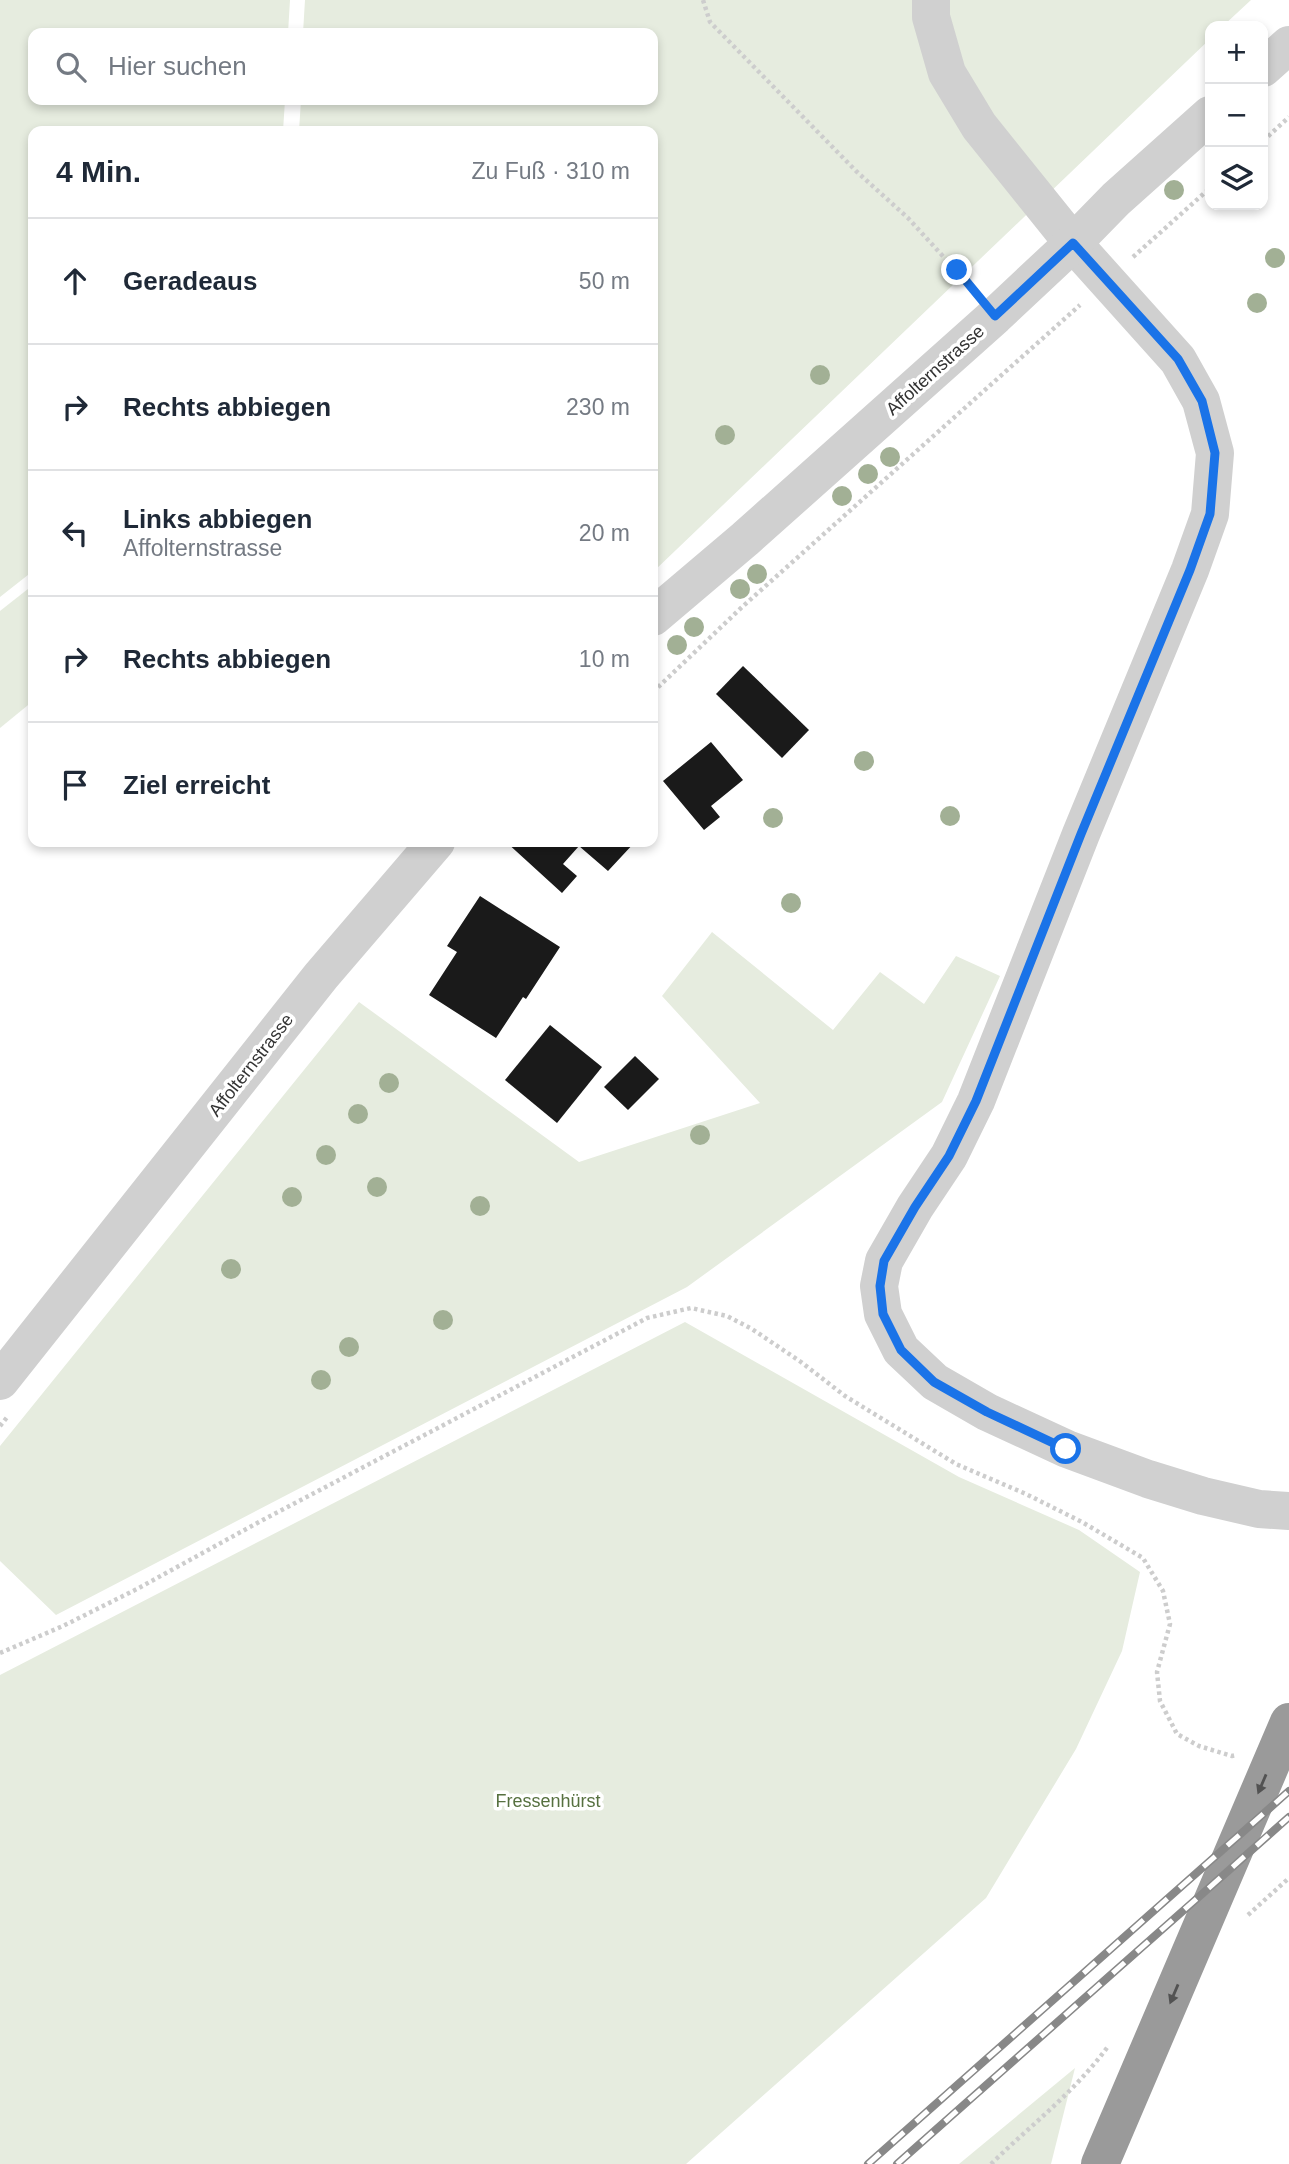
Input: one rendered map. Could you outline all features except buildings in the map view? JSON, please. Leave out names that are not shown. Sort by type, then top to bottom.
[{"type":"highway","points":[[1100,2164],[1289,1722]]},
{"type":"street","points":[[931,0],[931,17],[947,73],[979,126],[1073,243],[1178,359],[1202,401],[1215,453],[1210,514],[1190,570],[1081,834],[976,1101],[949,1156],[884,1261],[880,1286],[883,1314],[901,1350],[934,1382],[987,1412],[1066,1449],[1148,1479],[1236,1504],[1289,1511]]},
{"type":"street","points":[[1268,64],[1289,45]]},
{"type":"street","name":"Affolternstrasse","points":[[658,613],[745,539],[995,316],[1116,199],[1205,119]]},
{"type":"street","name":"Affolternstrasse","points":[[0,1381],[321,976],[432,847]]},
{"type":"path","points":[[703,0],[710,22],[856,171],[908,218],[957,270],[995,316]]},
{"type":"path","points":[[1268,136],[1289,117]]},
{"type":"path","points":[[658,687],[741,608],[1205,193]]},
{"type":"path","points":[[0,1653],[63,1626],[137,1589],[647,1318],[691,1308],[727,1316],[752,1329],[845,1396],[956,1464],[1082,1522],[1143,1558],[1163,1591],[1170,1624],[1157,1672],[1160,1701],[1177,1734],[1199,1746],[1231,1756],[1243,1754]]},
{"type":"green space","points":[[0,0],[290,0],[288,28],[28,28],[28,105],[285,105],[283,126],[28,126],[28,575],[0,597]]},
{"type":"green space","points":[[305,0],[1251,0],[1228,21],[1205,21],[1205,44],[658,567],[658,126],[299,126],[301,105],[658,105],[658,28],[303,28]]},
{"type":"green space","points":[[28,589],[28,705],[0,728],[0,611]]},
{"type":"green space","points":[[712,932],[833,1030],[880,972],[924,1004],[956,956],[1000,976],[942,1102],[687,1287],[56,1615],[0,1561],[0,1446],[359,1002],[579,1162],[760,1103],[662,996]]},
{"type":"green space","name":"Fressenhürst","points":[[685,1322],[959,1477],[1079,1530],[1140,1572],[1122,1651],[1076,1749],[986,1898],[686,2164],[0,2164],[0,1675]]},
{"type":"green space","points":[[1075,2068],[1051,2164],[959,2164]]},
{"type":"railway","points":[[868,2164],[1289,1791]]},
{"type":"railway","points":[[897,2164],[1289,1817]]},
{"type":"route","points":[[957,270],[995,316],[1073,243],[1178,359],[1202,401],[1215,453],[1210,514],[1190,570],[1081,834],[976,1101],[949,1156],[884,1261],[880,1286],[883,1314],[901,1350],[934,1382],[987,1412],[1066,1449]]}]
